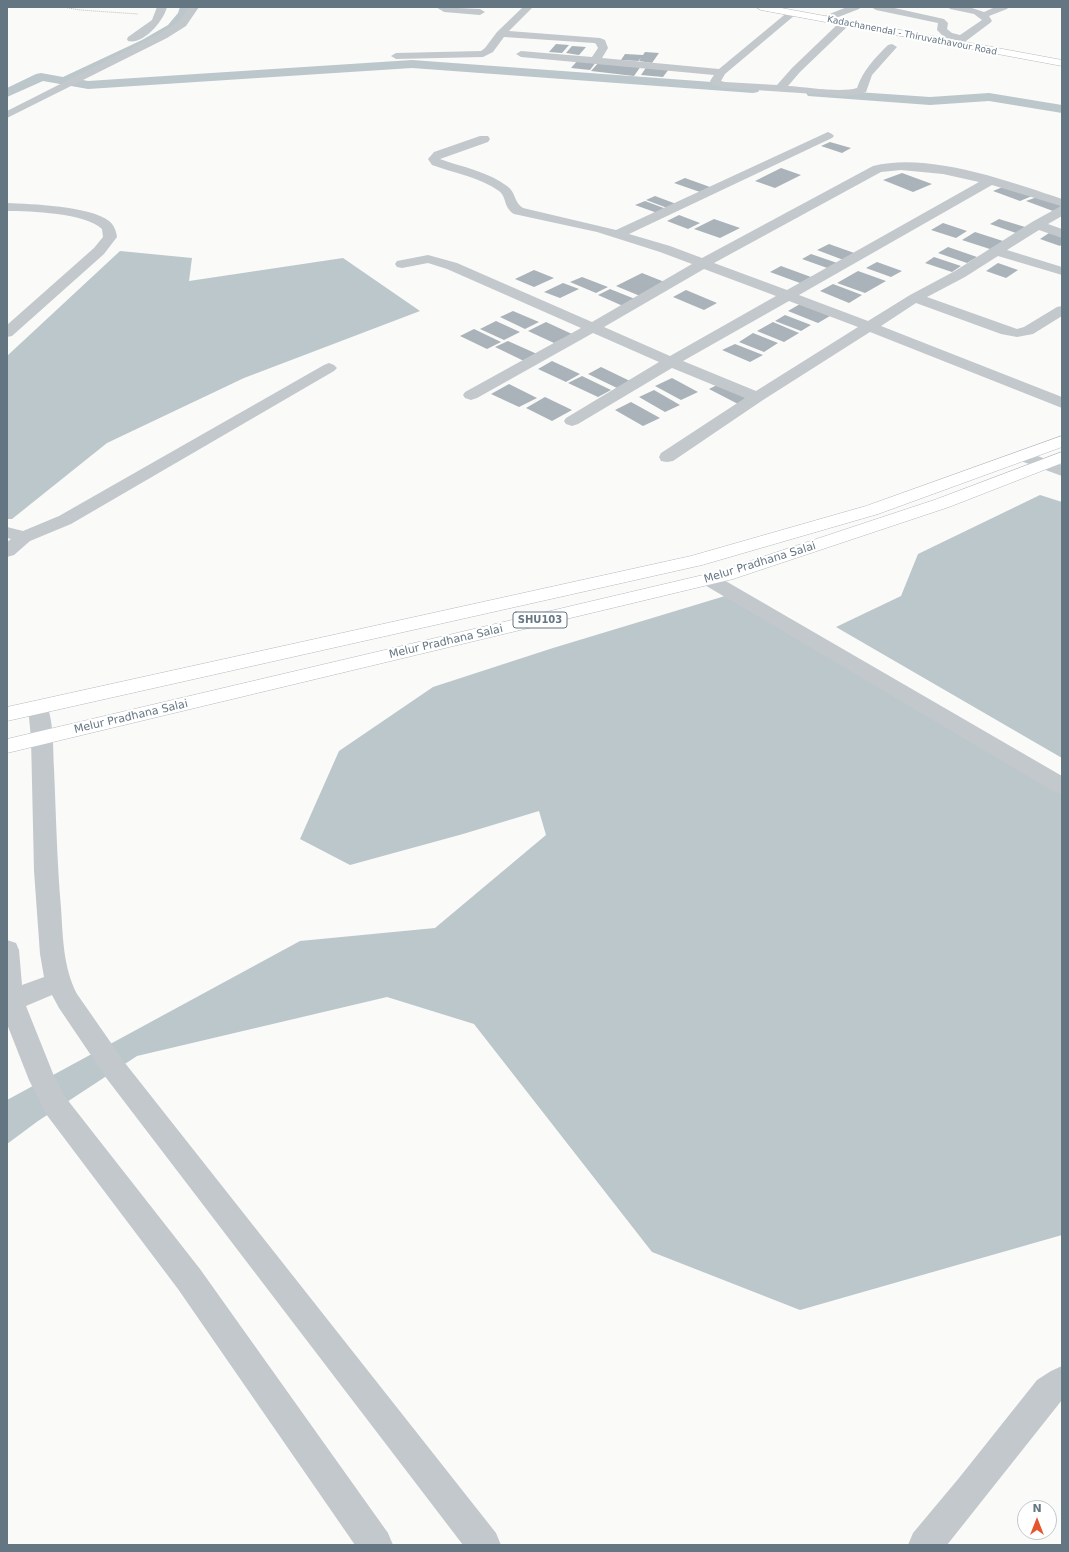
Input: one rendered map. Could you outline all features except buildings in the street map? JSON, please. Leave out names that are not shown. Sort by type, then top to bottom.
[{"type":"main road","name":"Kadachanendal - Thiruvathavour Road","points":[[761,7],[958,42],[1062,63]]},
{"type":"main road","name":"Melur Pradhana Salai","points":[[7,714],[695,561],[872,510],[1062,441]]},
{"type":"main road","name":"Melur Pradhana Salai","points":[[7,746],[710,580],[1056,464]]},
{"type":"street","points":[[7,115],[140,50],[182,24],[194,7]]},
{"type":"street","points":[[441,7],[444,9],[480,12]]},
{"type":"street","points":[[396,56],[483,54],[490,50],[501,34],[528,7]]},
{"type":"street","points":[[825,19],[856,7]]},
{"type":"street","points":[[876,7],[941,21],[943,24],[942,30],[958,42],[987,21],[984,15]]},
{"type":"street","points":[[953,7],[984,15],[1004,7]]},
{"type":"street","points":[[121,45],[146,31],[157,22],[161,11]]},
{"type":"street","points":[[792,13],[721,72],[715,81],[720,84],[780,89],[856,92],[862,90],[867,75],[876,63],[892,47]]},
{"type":"street","points":[[780,89],[796,70],[845,23]]},
{"type":"street","points":[[501,34],[596,40],[601,42],[603,48],[595,60]]},
{"type":"street","points":[[521,54],[721,72]]},
{"type":"street","points":[[617,234],[828,136]]},
{"type":"street","points":[[484,139],[438,155],[434,159],[436,162],[496,184],[505,190],[509,195],[512,208],[519,211],[617,234],[665,249],[870,327],[1062,403]]},
{"type":"street","points":[[471,395],[592,328],[702,264],[876,169],[886,166],[899,166],[949,171],[991,180],[1062,202]]},
{"type":"street","points":[[572,421],[671,362],[991,180]]},
{"type":"street","points":[[7,207],[43,210],[90,217],[103,222],[109,228],[110,237],[99,252],[7,333]]},
{"type":"street","points":[[667,457],[757,397],[915,298],[960,274],[1062,210]]},
{"type":"street","points":[[1037,225],[1062,234]]},
{"type":"street","points":[[996,252],[1062,271]]},
{"type":"street","points":[[402,264],[419,260],[437,261],[671,362],[757,397]]},
{"type":"street","points":[[915,298],[1006,331],[1017,333],[1028,331],[1062,310]]},
{"type":"street","points":[[7,551],[16,535],[64,520],[329,368]]},
{"type":"street","points":[[1024,456],[1056,464]]},
{"type":"street","points":[[710,580],[1062,786]]},
{"type":"street","points":[[38,707],[42,738],[46,872],[52,954],[58,982],[68,1001],[109,1059],[484,1545]]},
{"type":"street","points":[[7,950],[9,1001],[49,1093],[189,1279],[376,1545]]},
{"type":"street","points":[[9,1001],[58,982]]},
{"type":"street","points":[[925,1545],[971,1490],[1048,1391],[1062,1382]]},
{"type":"path","points":[[63,7],[80,10],[161,11]]},
{"type":"shaded area","points":[[120,251],[192,258],[189,281],[343,258],[420,311],[244,378],[107,443],[12,519],[7,519],[7,356]]},
{"type":"shaded area","points":[[1040,495],[1062,502],[1062,758],[836,627],[901,596],[918,554]]},
{"type":"shaded area","points":[[725,596],[1062,794],[1062,1235],[800,1310],[652,1252],[474,1024],[387,997],[137,1056],[38,1121],[7,1144],[7,1100],[300,941],[435,928],[546,835],[539,811],[463,834],[350,865],[300,839],[339,751],[433,687],[553,648]]},
{"type":"waterway","points":[[64,81],[146,43],[172,28],[184,14],[186,7]]},
{"type":"waterway","points":[[64,81],[88,85],[412,64],[753,89]]},
{"type":"waterway","points":[[7,93],[41,77],[64,81]]},
{"type":"waterway","points":[[813,93],[930,101],[989,97],[1062,109]]}]
